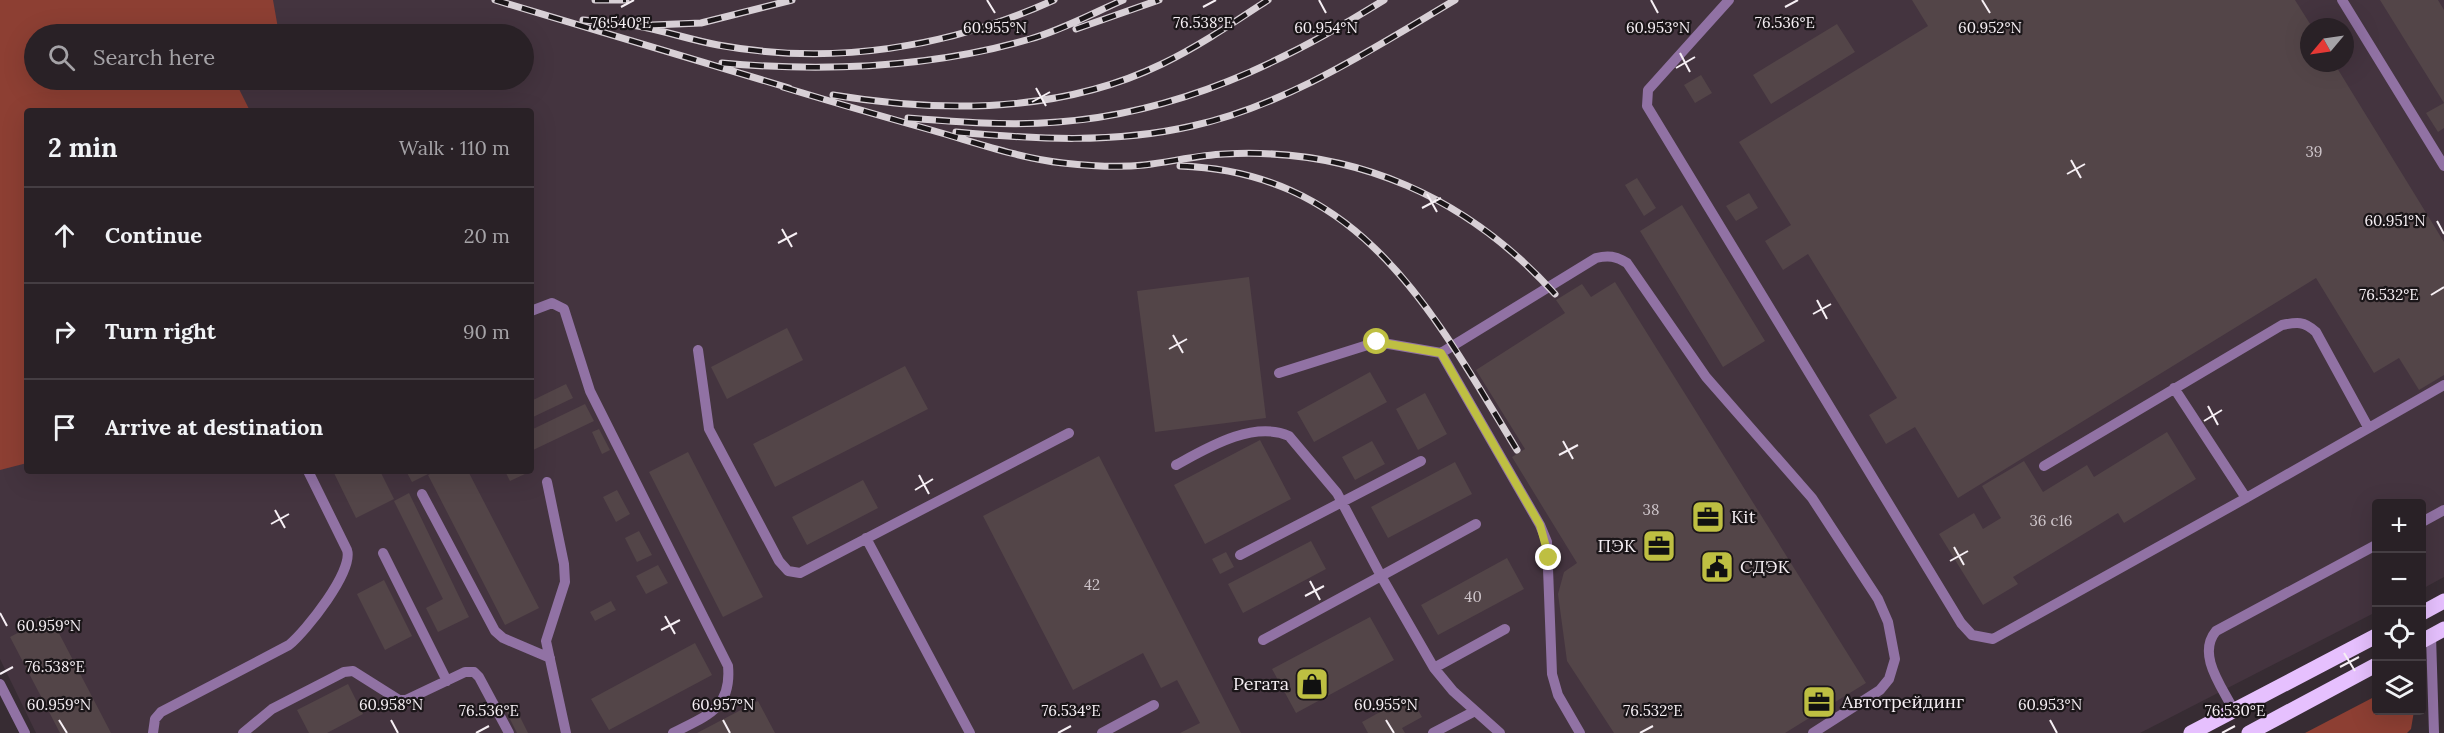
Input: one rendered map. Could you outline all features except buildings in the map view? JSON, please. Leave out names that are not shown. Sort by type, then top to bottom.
[{"type":"main road","points":[[2426,610],[2444,601]]},
{"type":"main road","points":[[2192,733],[2372,638]]},
{"type":"main road","points":[[2249,733],[2372,667]]},
{"type":"lane","points":[[1730,0],[1648,90],[1647,106],[1961,623],[1972,635],[1993,639],[2444,385]]},
{"type":"lane","points":[[2342,0],[2439,148],[2444,166]]},
{"type":"lane","points":[[1279,373],[1377,342],[1441,353],[1596,258],[1619,257],[1627,263],[1706,377],[1812,498],[1878,599],[1888,622],[1895,659],[1889,678],[1880,690],[1866,701],[1813,733]]},
{"type":"lane","points":[[534,310],[552,303],[564,309],[590,391],[728,666],[729,682],[720,704],[709,714],[673,733]]},
{"type":"lane","points":[[2044,466],[2282,325],[2296,322],[2307,324],[2316,332],[2368,427]]},
{"type":"lane","points":[[698,350],[709,429],[779,561],[788,571],[800,573],[1069,433]]},
{"type":"lane","points":[[1441,353],[1540,525],[1547,542],[1552,674],[1562,704],[1580,733]]},
{"type":"lane","points":[[2174,388],[2246,498]]},
{"type":"lane","points":[[1176,465],[1234,436],[1279,431],[1298,445],[1342,502],[1434,668],[1453,691],[1500,733]]},
{"type":"lane","points":[[1240,555],[1421,461]]},
{"type":"lane","points":[[153,733],[155,719],[161,712],[289,645],[300,637],[344,571],[349,556],[347,550],[310,474]]},
{"type":"lane","points":[[546,482],[564,564],[565,582],[546,641],[566,733]]},
{"type":"lane","points":[[422,494],[495,631],[503,638],[550,658]]},
{"type":"lane","points":[[2426,519],[2444,510]]},
{"type":"lane","points":[[1263,640],[1476,524]]},
{"type":"lane","points":[[866,538],[967,732]]},
{"type":"lane","points":[[2234,711],[2210,661],[2207,649],[2210,638],[2216,631],[2372,547]]},
{"type":"lane","points":[[383,553],[447,681]]},
{"type":"lane","points":[[1434,668],[1505,629]]},
{"type":"lane","points":[[2432,635],[2434,733]]},
{"type":"lane","points":[[243,733],[272,709],[344,672],[353,671],[399,700],[413,699],[465,672],[474,672],[479,677],[509,733]]},
{"type":"lane","points":[[0,684],[25,733]]},
{"type":"lane","points":[[1102,733],[1154,705]]},
{"type":"lane","points":[[1433,733],[1475,711]]},
{"type":"shaded area","points":[[0,0],[2444,0],[2444,577],[2426,587],[2426,499],[2372,499],[2372,614],[2140,733],[36,733],[0,659]]},
{"type":"shaded area","points":[[0,0],[273,0],[277,24],[24,24],[24,90],[240,90],[248,108],[24,108],[24,464],[0,470]]},
{"type":"shaded area","points":[[2372,698],[2372,715],[2413,715],[2411,729],[2407,733],[2305,733]]},
{"type":"railway","points":[[495,0],[789,88]]},
{"type":"railway","points":[[595,0],[626,0]]},
{"type":"railway","points":[[652,25],[701,23],[792,0]]},
{"type":"railway","points":[[583,20],[638,26],[708,43],[761,51],[804,54],[847,53],[931,41],[1014,17],[1054,0]]},
{"type":"railway","points":[[722,63],[838,67],[916,62],[992,49],[1030,39],[1066,26],[1123,0]]},
{"type":"railway","points":[[1076,29],[1159,0]]},
{"type":"railway","points":[[833,95],[916,105],[958,106],[1001,105],[1083,92],[1123,80],[1162,64],[1203,42],[1268,0]]},
{"type":"railway","points":[[908,118],[1020,124],[1102,117],[1145,108],[1187,96],[1268,64],[1384,0]]},
{"type":"railway","points":[[956,132],[1015,137],[1104,138],[1163,132],[1227,117],[1328,74],[1455,0]]},
{"type":"railway","points":[[783,87],[996,149],[1046,161],[1124,166],[1225,154],[1273,154],[1320,159],[1364,170],[1406,185],[1447,206],[1485,231],[1521,260],[1555,294]]},
{"type":"railway","points":[[1180,166],[1243,174],[1298,194],[1345,223],[1386,259],[1422,302],[1455,349],[1517,450]]},
{"type":"place","name":"Kit","points":[[1708,517]]},
{"type":"place","name":"ПЭК","points":[[1659,546]]},
{"type":"place","name":"СДЭК","points":[[1717,567]]},
{"type":"place","name":"Регата","points":[[1312,684]]},
{"type":"place","name":"Автотрейдинг","points":[[1819,702]]},
{"type":"route","points":[[1377,342],[1441,353],[1540,525],[1547,542],[1549,558]]}]
